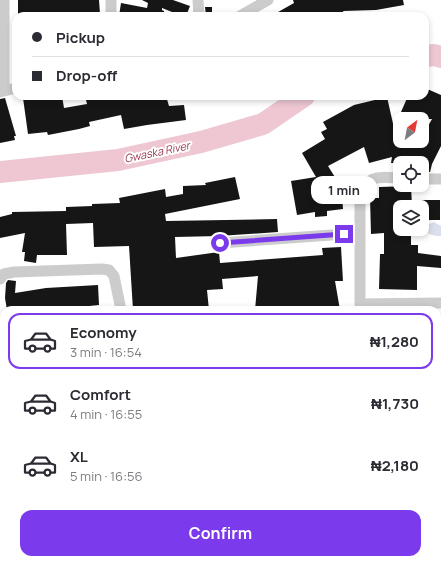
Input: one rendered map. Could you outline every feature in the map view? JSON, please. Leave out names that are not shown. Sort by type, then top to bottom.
[{"type":"street","points":[[4,0],[1,90],[12,89]]},
{"type":"street","points":[[111,0],[112,12]]},
{"type":"street","points":[[198,0],[199,12]]},
{"type":"street","points":[[247,12],[268,0]]},
{"type":"street","points":[[360,306],[360,200],[362,190],[366,183],[378,177],[393,178]]},
{"type":"street","points":[[429,179],[441,180]]},
{"type":"street","points":[[220,243],[360,233]]},
{"type":"street","points":[[0,278],[7,273],[102,269],[109,270],[114,276],[120,306]]},
{"type":"street","points":[[380,306],[441,303]]},
{"type":"shaded area","points":[[434,222],[441,226],[441,236],[435,236],[429,234],[429,224]]},
{"type":"building","points":[[18,0],[99,0],[100,12],[18,12]]},
{"type":"building","points":[[142,0],[173,0],[190,6],[188,12],[172,12],[162,8],[164,12],[120,12],[121,3],[147,8],[148,3]]},
{"type":"building","points":[[293,0],[403,0],[404,5],[376,10],[343,12],[278,12],[294,3]]},
{"type":"building","points":[[205,7],[212,7],[212,12],[206,12]]},
{"type":"building","points":[[429,90],[441,95],[441,146],[432,164],[430,172],[429,156],[393,156],[393,163],[391,163],[392,157],[369,163],[364,147],[328,166],[338,182],[341,181],[343,209],[327,211],[327,216],[315,217],[315,212],[297,215],[291,181],[316,177],[302,153],[325,139],[321,132],[327,129],[323,122],[354,105],[375,100],[388,100],[393,124],[393,148],[429,148],[429,124],[432,119],[429,119],[429,112],[401,112],[406,100],[429,100]]},
{"type":"building","points":[[5,98],[16,136],[14,136],[15,140],[0,143],[0,99]]},
{"type":"building","points":[[23,100],[63,100],[64,108],[87,104],[86,100],[167,100],[169,106],[184,105],[186,120],[124,129],[121,115],[89,122],[90,126],[79,129],[48,135],[47,132],[28,134]]},
{"type":"building","points":[[235,177],[240,199],[165,214],[166,221],[277,219],[278,232],[175,237],[176,258],[219,252],[220,263],[323,255],[322,248],[341,247],[343,281],[335,281],[339,306],[255,306],[258,276],[222,279],[223,289],[207,290],[209,306],[133,306],[129,246],[94,247],[93,223],[66,224],[67,255],[37,255],[36,263],[24,261],[25,252],[22,252],[25,233],[0,238],[0,217],[12,214],[12,212],[66,211],[66,207],[120,203],[119,198],[165,189],[166,197],[183,194],[183,186],[206,185],[205,183]]},
{"type":"building","points":[[379,187],[393,187],[393,192],[411,192],[412,200],[393,200],[393,236],[411,236],[411,245],[418,245],[418,253],[441,256],[441,268],[417,266],[417,290],[379,289],[380,254],[384,254],[384,233],[371,234],[370,198],[379,198]]},
{"type":"building","points":[[429,200],[440,200],[440,220],[429,220]]},
{"type":"building","points":[[8,280],[16,281],[15,293],[46,288],[98,285],[99,305],[6,306],[5,298],[6,283]]},
{"type":"waterway","name":"Gwaska River","points":[[429,56],[441,57]]},
{"type":"waterway","name":"Gwaska River","points":[[0,172],[118,160],[201,142],[263,124],[298,100]]},
{"type":"route","points":[[220,243],[344,234]]}]
